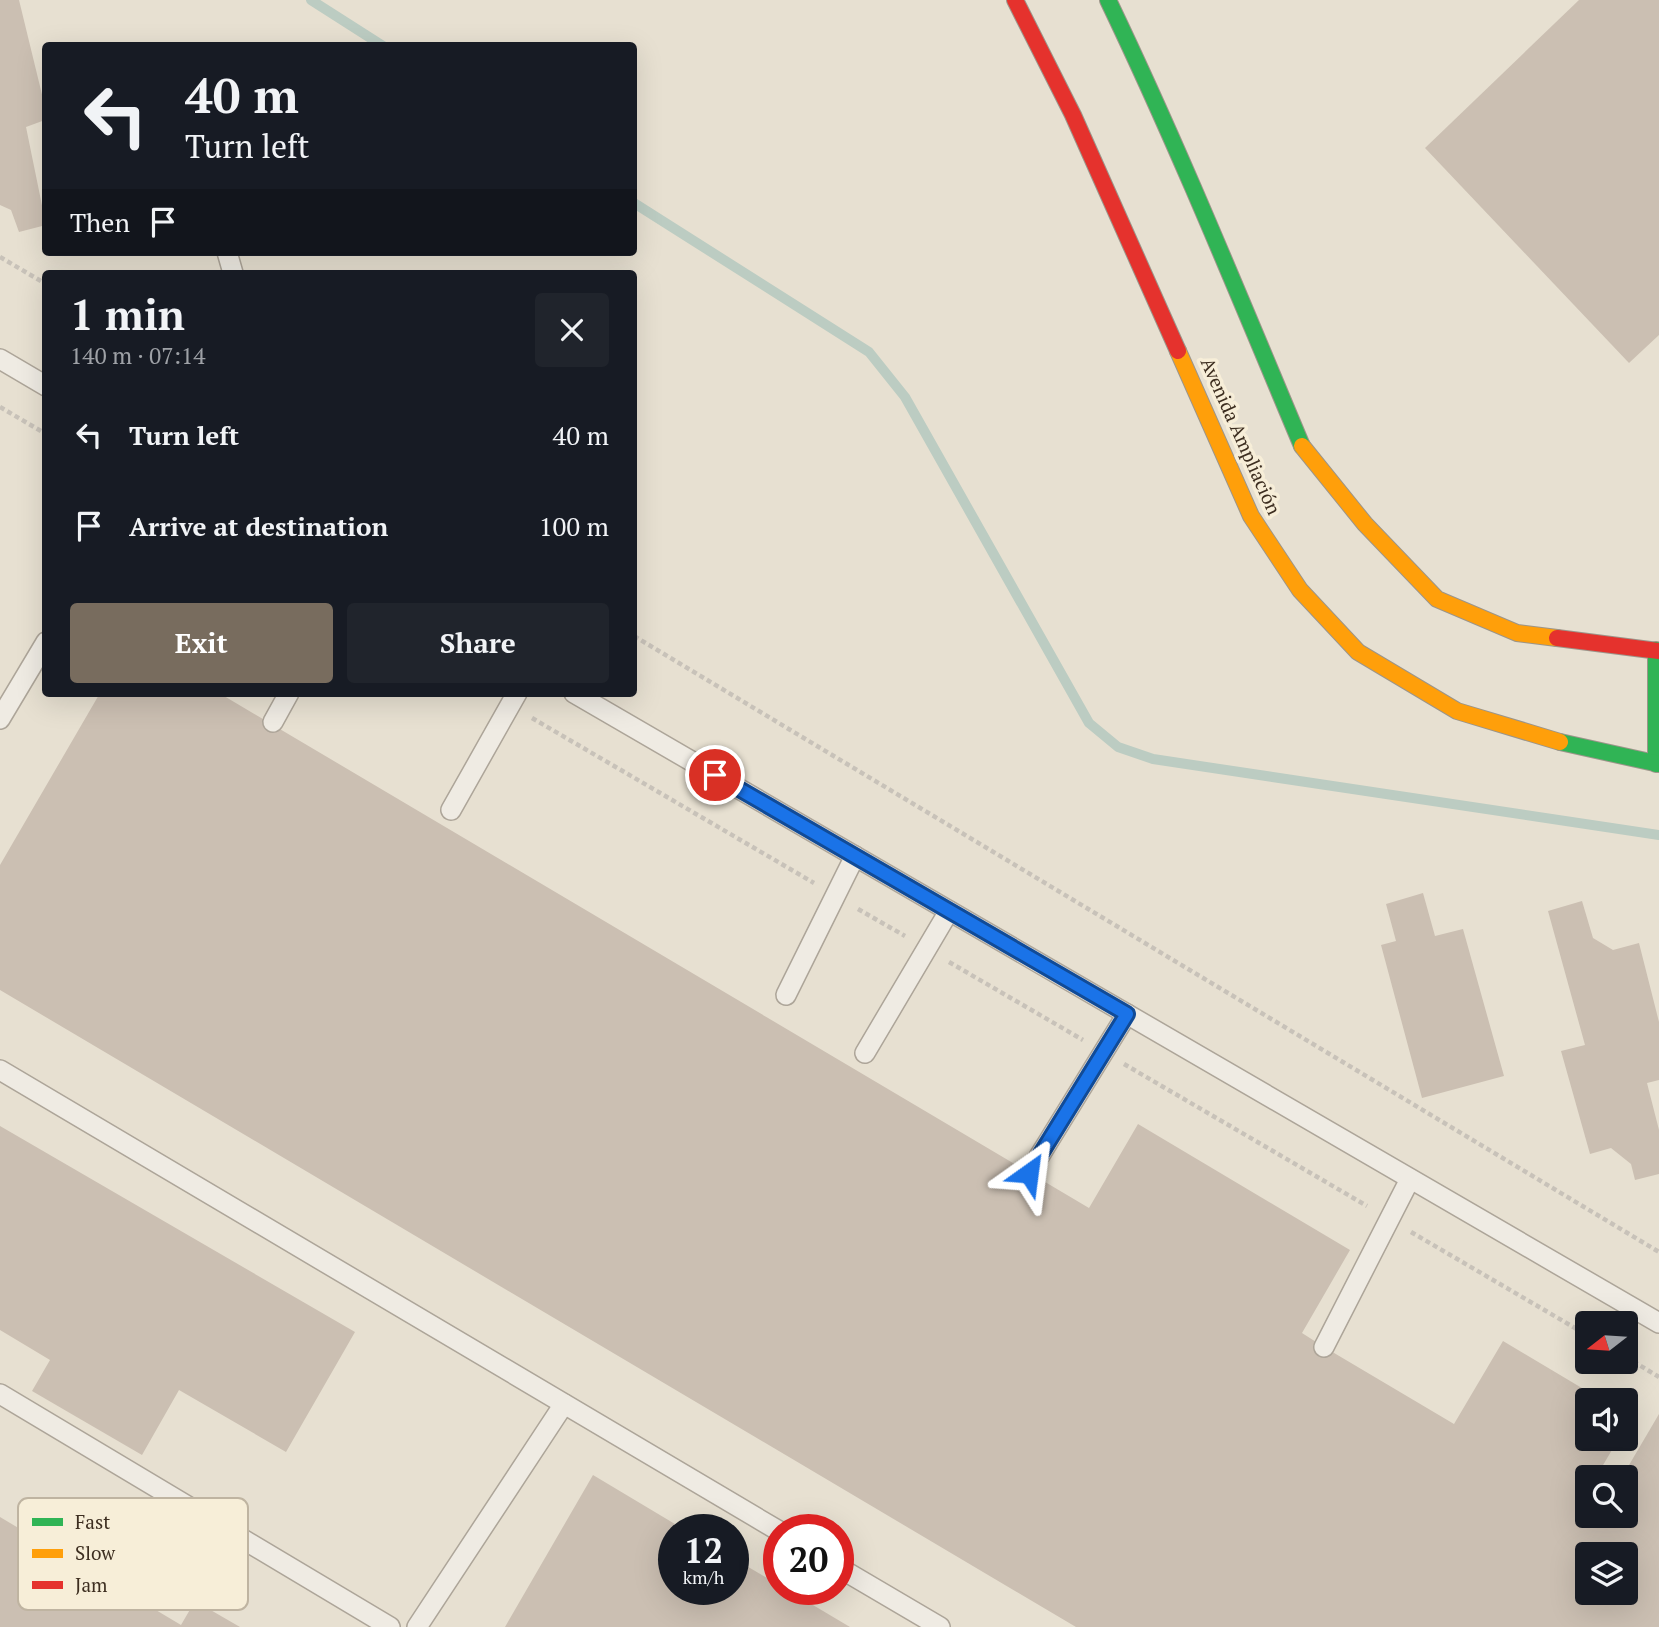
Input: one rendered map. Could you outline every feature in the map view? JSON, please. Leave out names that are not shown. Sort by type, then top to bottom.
[{"type":"street","name":"Avenida Ampliación","points":[[1015,0],[1079,127],[1251,516],[1300,590],[1358,652],[1457,711],[1542,738],[1658,764]]},
{"type":"street","points":[[1108,0],[1144,75],[1303,449],[1365,524],[1437,599],[1517,633],[1658,650],[1658,764]]},
{"type":"lane","points":[[0,359],[42,384]]},
{"type":"lane","points":[[0,719],[42,649]]},
{"type":"lane","points":[[273,722],[287,697]]},
{"type":"lane","points":[[581,697],[1659,1323]]},
{"type":"lane","points":[[451,810],[514,699]]},
{"type":"lane","points":[[786,996],[855,856]]},
{"type":"lane","points":[[866,1053],[949,911]]},
{"type":"lane","points":[[1029,1173],[1127,1014]]},
{"type":"lane","points":[[0,1070],[763,1522]]},
{"type":"lane","points":[[1324,1347],[1410,1179]]},
{"type":"lane","points":[[0,1394],[174,1498]]},
{"type":"lane","points":[[417,1627],[564,1404]]},
{"type":"lane","points":[[248,1542],[390,1627]]},
{"type":"lane","points":[[854,1576],[940,1627]]},
{"type":"path","points":[[0,257],[42,282]]},
{"type":"path","points":[[0,407],[42,432]]},
{"type":"path","points":[[637,638],[1659,1252]]},
{"type":"path","points":[[514,699],[834,895],[1575,1328]]},
{"type":"path","points":[[1638,1364],[1659,1377]]},
{"type":"building","points":[[0,0],[19,0],[42,95],[42,121],[26,127],[42,205],[42,226],[19,232],[11,210],[0,205]]},
{"type":"building","points":[[1579,0],[1659,0],[1659,335],[1629,363],[1425,148]]},
{"type":"building","points":[[98,697],[226,697],[1089,1208],[1138,1124],[1350,1250],[1302,1333],[1324,1347],[1454,1424],[1503,1341],[1582,1388],[1575,1388],[1575,1451],[1611,1451],[1603,1465],[1575,1465],[1575,1528],[1638,1528],[1638,1465],[1629,1465],[1659,1414],[1659,1627],[1076,1627],[0,990],[0,865]]},
{"type":"building","points":[[1423,893],[1435,936],[1463,929],[1504,1076],[1422,1098],[1381,945],[1396,941],[1386,904]]},
{"type":"building","points":[[1582,901],[1593,938],[1613,950],[1639,943],[1659,1022],[1659,1080],[1647,1083],[1659,1130],[1659,1174],[1635,1180],[1631,1164],[1611,1148],[1590,1154],[1561,1051],[1585,1045],[1548,911]]},
{"type":"building","points":[[0,1126],[355,1332],[286,1452],[179,1390],[142,1455],[32,1391],[50,1360],[0,1330]]},
{"type":"building","points":[[593,1475],[658,1514],[658,1605],[749,1605],[749,1567],[763,1576],[763,1605],[813,1605],[850,1627],[505,1627]]},
{"type":"building","points":[[0,1517],[18,1528],[18,1610],[156,1610],[181,1625],[190,1610],[211,1610],[240,1627],[0,1627]]},
{"type":"waterway","points":[[311,0],[377,42]]},
{"type":"waterway","points":[[637,205],[869,352],[905,397],[1089,723],[1118,747],[1153,759],[1659,835]]},
{"type":"traffic: fast","points":[[1108,0],[1184,166],[1302,446]]},
{"type":"traffic: fast","points":[[1656,650],[1656,764]]},
{"type":"traffic: fast","points":[[1560,742],[1659,764]]},
{"type":"traffic: slow","points":[[1178,351],[1251,516],[1300,590],[1358,652],[1457,711],[1560,742]]},
{"type":"traffic: slow","points":[[1302,446],[1365,524],[1437,599],[1517,633],[1557,638]]},
{"type":"traffic: jam","points":[[1015,0],[1073,115],[1178,351]]},
{"type":"traffic: jam","points":[[1557,638],[1659,651]]},
{"type":"route","points":[[715,775],[1127,1014],[1029,1173]]}]
